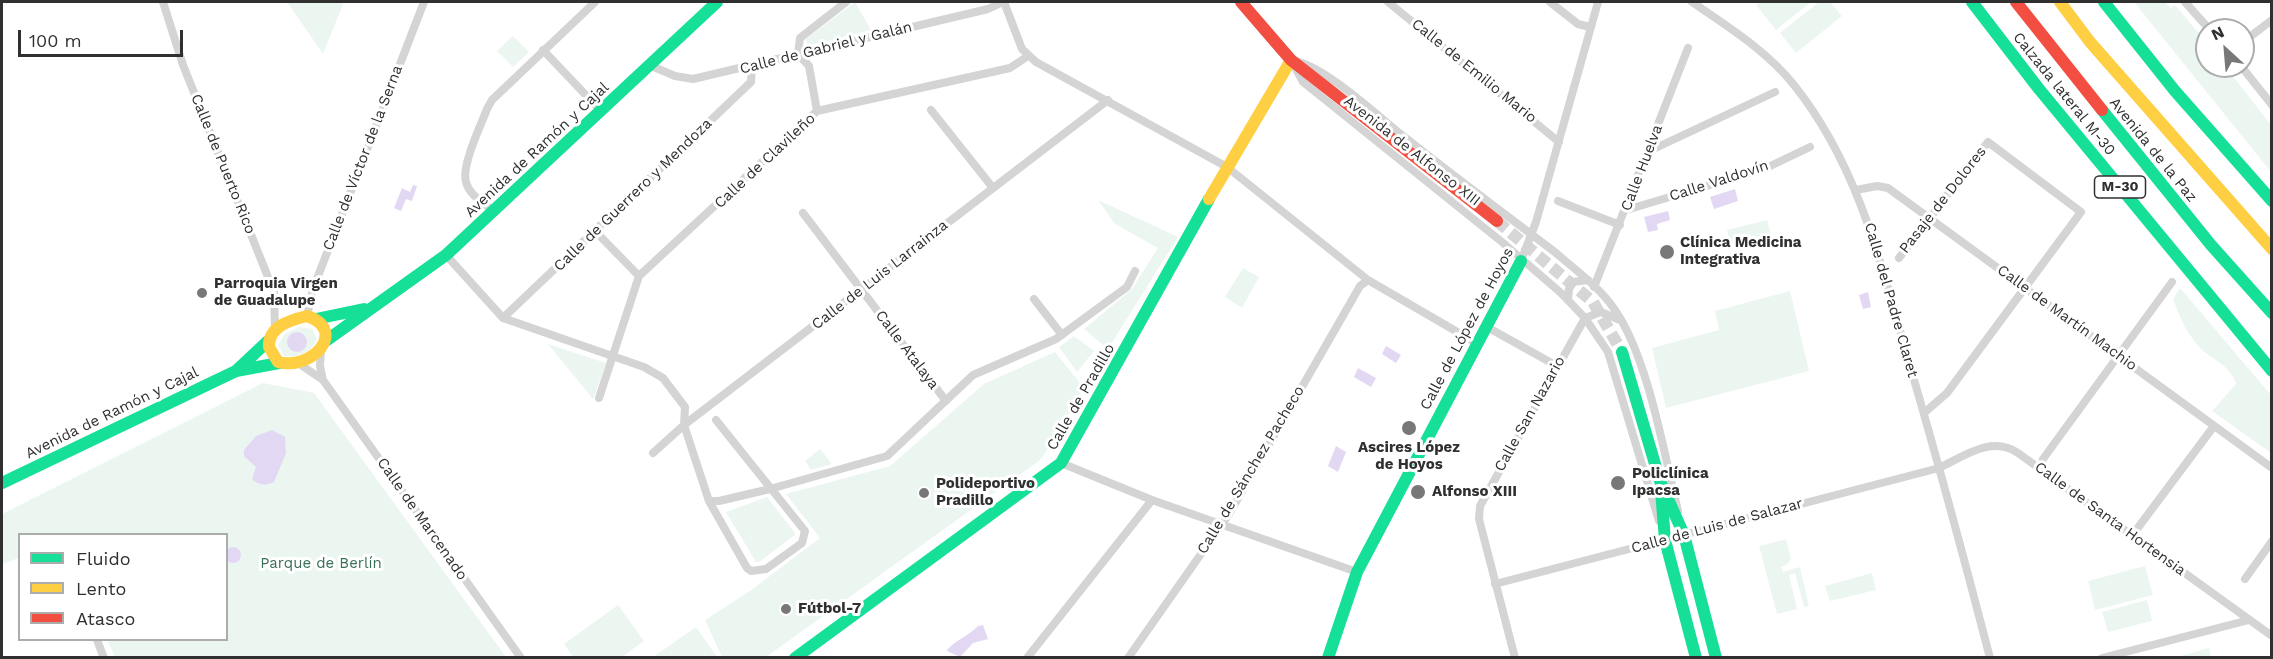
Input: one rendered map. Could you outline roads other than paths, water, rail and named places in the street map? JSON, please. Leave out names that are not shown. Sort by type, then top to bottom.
[{"type":"main road","name":"Avenida de Ramón y Cajal","points":[[324,345],[368,308],[396,292],[446,255],[495,212],[717,2]]},
{"type":"main road","name":"Avenida de Alfonso XIII","points":[[1241,2],[1291,60],[1497,221]]},
{"type":"main road","name":"Calzada lateral M-30","points":[[1972,2],[2039,89],[2271,370]]},
{"type":"main road","name":"Avenida de la Paz","points":[[2016,2],[2189,218],[2271,315]]},
{"type":"main road","name":"Avenida de la Paz","points":[[2060,2],[2090,42],[2271,249]]},
{"type":"main road","points":[[2104,2],[2175,91],[2271,193]]},
{"type":"main road","name":"Calle de Pradillo","points":[[800,656],[1061,463],[1227,167],[1291,60]]},
{"type":"main road","points":[[2247,170],[2271,201]]},
{"type":"main road","name":"Calle de López de Hoyos","points":[[1328,657],[1357,572],[1521,261]]},
{"type":"main road","name":"Avenida de Ramón y Cajal","points":[[311,317],[368,308]]},
{"type":"main road","points":[[311,317],[322,325],[324,345],[298,363],[279,363],[273,358],[268,341],[276,329],[284,323],[311,317]]},
{"type":"main road","name":"Avenida de Ramón y Cajal","points":[[236,371],[268,341]]},
{"type":"main road","points":[[1622,352],[1660,481],[1684,535],[1716,657]]},
{"type":"main road","name":"Avenida de Ramón y Cajal","points":[[2,483],[236,371],[279,363]]},
{"type":"main road","points":[[1660,481],[1665,540],[1696,657]]},
{"type":"main road","points":[[1689,633],[1700,657]]},
{"type":"street","name":"Calle de Puerto Rico","points":[[163,2],[183,65],[274,292],[276,329]]},
{"type":"street","name":"Calle de Víctor de la Serna","points":[[311,317],[313,289],[424,2]]},
{"type":"street","points":[[495,212],[476,197],[466,182],[466,170],[492,100],[596,2]]},
{"type":"street","points":[[817,111],[809,66],[798,54],[800,38],[846,2]]},
{"type":"street","points":[[1003,2],[1016,37],[1029,56],[1227,167],[1368,280],[1478,344]]},
{"type":"street","name":"Calle de Gabriel y Galán","points":[[649,65],[675,76],[693,79],[988,9],[1003,2]]},
{"type":"street","name":"Calle de Emilio Mario","points":[[1388,2],[1559,142]]},
{"type":"street","points":[[1550,2],[1578,24],[1590,27]]},
{"type":"street","name":"Calle de López de Hoyos","points":[[1521,261],[1532,235],[1598,2]]},
{"type":"street","name":"Calle del Padre Claret","points":[[1692,2],[1761,51],[1793,84],[1829,136],[1856,190],[1924,413],[1990,657]]},
{"type":"street","points":[[2185,2],[2200,18]]},
{"type":"street","points":[[2255,33],[2271,20]]},
{"type":"street","name":"Calle Huelva","points":[[1591,284],[1620,225],[1688,48]]},
{"type":"street","points":[[543,50],[601,111]]},
{"type":"street","name":"Calle de Clavileño","points":[[600,398],[639,276],[817,111],[1010,68],[1029,56]]},
{"type":"street","name":"Avenida de Alfonso XIII","points":[[1291,60],[1305,62],[1316,68],[1532,235],[1591,284],[1622,321],[1643,373],[1684,535]]},
{"type":"street","name":"Avenida de Alfonso XIII","points":[[1291,60],[1303,82],[1503,242],[1585,318],[1608,352],[1665,540]]},
{"type":"street","name":"Calle de Guerrero y Mendoza","points":[[503,318],[751,82],[752,66]]},
{"type":"street","points":[[2250,78],[2271,105]]},
{"type":"street","points":[[1647,152],[1775,92]]},
{"type":"street","name":"Calle de Luis Larrainza","points":[[653,453],[684,424],[1108,99]]},
{"type":"street","points":[[931,110],[993,188]]},
{"type":"street","name":"Pasaje de Dolores","points":[[1899,258],[1988,142],[2081,212],[2026,287]]},
{"type":"street","name":"Calle Valdovín","points":[[1626,210],[1764,169],[1810,147]]},
{"type":"street","name":"Calle de Martín Machio","points":[[1856,190],[1883,186],[2026,287],[2271,468]]},
{"type":"street","points":[[1558,201],[1620,225]]},
{"type":"street","name":"Calle Atalaya","points":[[803,213],[946,400]]},
{"type":"street","points":[[595,231],[639,276]]},
{"type":"street","points":[[446,255],[503,318],[644,367],[663,378],[685,407],[684,424],[709,501],[751,571],[766,569],[802,543],[806,535],[803,527],[716,420]]},
{"type":"street","points":[[709,501],[719,501],[770,489],[887,456],[946,400],[983,369],[1062,335],[1127,287],[1135,271]]},
{"type":"street","points":[[1568,300],[1569,289],[1573,282],[1581,279],[1591,284]]},
{"type":"street","name":"Calle de Sánchez Pacheco","points":[[1128,657],[1222,525],[1360,286],[1368,280]]},
{"type":"street","points":[[2040,470],[2043,459],[2172,282]]},
{"type":"street","points":[[1924,413],[1947,393],[2026,287]]},
{"type":"street","points":[[1034,299],[1062,335]]},
{"type":"street","points":[[1585,318],[1601,312],[1622,321]]},
{"type":"street","name":"Calle San Nazario","points":[[1495,584],[1479,512],[1585,318]]},
{"type":"street","points":[[1487,327],[1557,366]]},
{"type":"street","points":[[323,380],[320,366],[324,345]]},
{"type":"street","name":"Calle de Marcenado","points":[[298,363],[323,380],[521,657]]},
{"type":"street","points":[[2131,533],[2137,529],[2214,426]]},
{"type":"street","name":"Calle de Santa Hortensia","points":[[1939,468],[1978,449],[1996,445],[2012,449],[2271,636]]},
{"type":"street","points":[[1061,463],[1152,500],[1357,572]]},
{"type":"street","name":"Calle de Luis de Salazar","points":[[1495,584],[1939,468]]},
{"type":"street","points":[[1027,657],[1152,500]]},
{"type":"street","points":[[2245,579],[2271,542]]},
{"type":"street","points":[[1495,584],[1515,657]]},
{"type":"street","points":[[2102,657],[2249,620]]},
{"type":"street","points":[[97,641],[104,657]]},
{"type":"tunnel","points":[[1497,221],[1593,302],[1622,352]]},
{"type":"place","name":"Clínica Medicina Integrativa","points":[[1667,252]]},
{"type":"place","name":"Parroquia Virgen de Guadalupe","points":[[202,293]]},
{"type":"place","name":"Ascires López de Hoyos","points":[[1409,428]]},
{"type":"place","name":"Policlínica Ipacsa","points":[[1618,483]]},
{"type":"place","name":"Alfonso XIII","points":[[1418,492]]},
{"type":"place","name":"Polideportivo Pradillo","points":[[924,493]]},
{"type":"place","name":"Fútbol-7","points":[[786,609]]},
{"type":"park label","name":"Parque de Berlín","points":[[321,564]]}]
